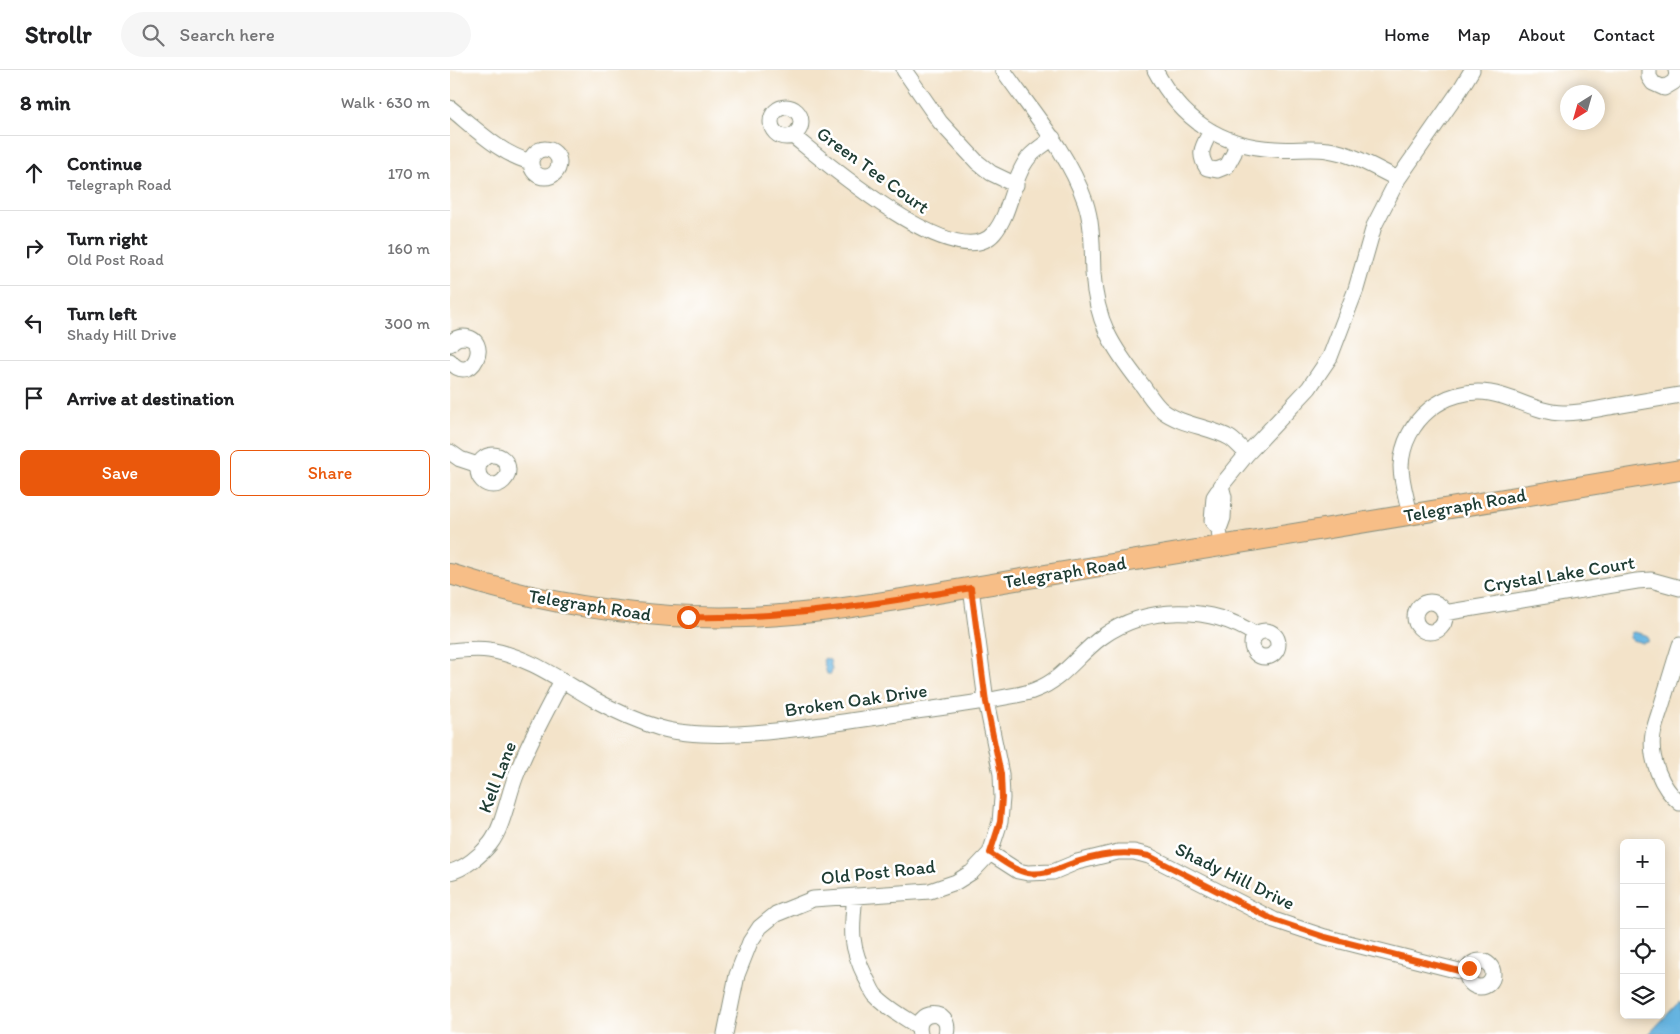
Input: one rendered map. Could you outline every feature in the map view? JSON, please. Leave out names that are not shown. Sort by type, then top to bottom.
[{"type":"main road","name":"Telegraph Road","points":[[450,574],[506,591],[579,606],[643,614],[688,617],[745,617],[805,613],[971,588],[1220,538],[1410,515],[1680,470]]},
{"type":"street","points":[[904,70],[940,122],[977,162],[990,173],[1016,185]]},
{"type":"street","points":[[1003,70],[1053,138],[1071,168],[1086,202],[1090,218],[1097,307],[1106,334],[1120,358],[1163,411],[1176,418],[1230,438],[1247,454]]},
{"type":"street","points":[[1155,70],[1164,87],[1180,108],[1200,126],[1211,132],[1236,143],[1276,150],[1306,148],[1350,155],[1398,179]]},
{"type":"street","points":[[1220,538],[1224,518],[1224,497],[1221,486],[1247,454],[1309,388],[1330,357],[1356,288],[1374,226],[1398,179],[1472,70]]},
{"type":"street","points":[[1650,70],[1649,77],[1652,83],[1664,88],[1674,82],[1677,75],[1676,70]]},
{"type":"street","points":[[450,108],[501,148],[531,162]]},
{"type":"street","points":[[1211,132],[1201,150],[1201,160],[1207,168],[1217,170],[1227,166],[1234,153],[1236,143]]},
{"type":"street","name":"Green Tee Court","points":[[793,136],[890,209],[924,230],[952,240],[977,242],[993,235],[1004,215],[1028,158],[1053,138]]},
{"type":"street","points":[[450,344],[457,338],[467,337],[475,343],[479,352],[476,362],[467,368],[457,367],[450,360]]},
{"type":"street","points":[[1410,515],[1402,478],[1402,466],[1408,437],[1415,424],[1428,411],[1445,399],[1458,394],[1476,391],[1492,393],[1544,410],[1562,413],[1680,395]]},
{"type":"street","points":[[450,452],[460,459],[478,465]]},
{"type":"street","name":"Crystal Lake Court","points":[[1444,613],[1637,581],[1651,580],[1680,588]]},
{"type":"street","name":"Old Post Road","points":[[725,1034],[737,974],[750,942],[760,927],[776,914],[813,899],[930,891],[956,882],[972,872],[990,853],[1000,822],[1001,774],[986,702],[971,588]]},
{"type":"street","name":"Broken Oak Drive","points":[[450,651],[488,650],[511,655],[541,668],[624,715],[662,728],[704,735],[793,730],[986,702],[1024,694],[1046,685],[1065,672],[1102,636],[1141,618],[1175,613],[1194,613],[1220,618],[1242,626],[1256,635]]},
{"type":"street","points":[[1680,645],[1653,734],[1653,751],[1656,766],[1663,782],[1674,798],[1680,803]]},
{"type":"street","name":"Kell Lane","points":[[450,872],[464,866],[481,852],[496,834],[517,772],[562,680]]},
{"type":"street","name":"Shady Hill Drive","points":[[990,853],[1018,870],[1028,873],[1053,872],[1077,862],[1118,852],[1134,852],[1149,856],[1274,920],[1325,937],[1467,973]]},
{"type":"street","points":[[855,896],[852,944],[858,962],[874,994],[919,1030],[923,1018],[931,1014],[940,1016],[946,1023],[946,1034]]},
{"type":"water","points":[[1631,633],[1646,635],[1649,639],[1648,642],[1643,643],[1632,640],[1630,638]]},
{"type":"water","points":[[825,658],[830,660],[831,674],[827,674],[823,660]]},
{"type":"water","points":[[1680,1002],[1680,1034],[1649,1034],[1665,1019]]},
{"type":"route","points":[[688,617],[775,616],[805,613],[971,588],[986,702],[1001,774],[1000,822],[990,853],[1018,870],[1028,873],[1053,872],[1077,862],[1118,852],[1134,852],[1149,856],[1191,876],[1274,920],[1325,937],[1467,973],[1469,968]]}]
